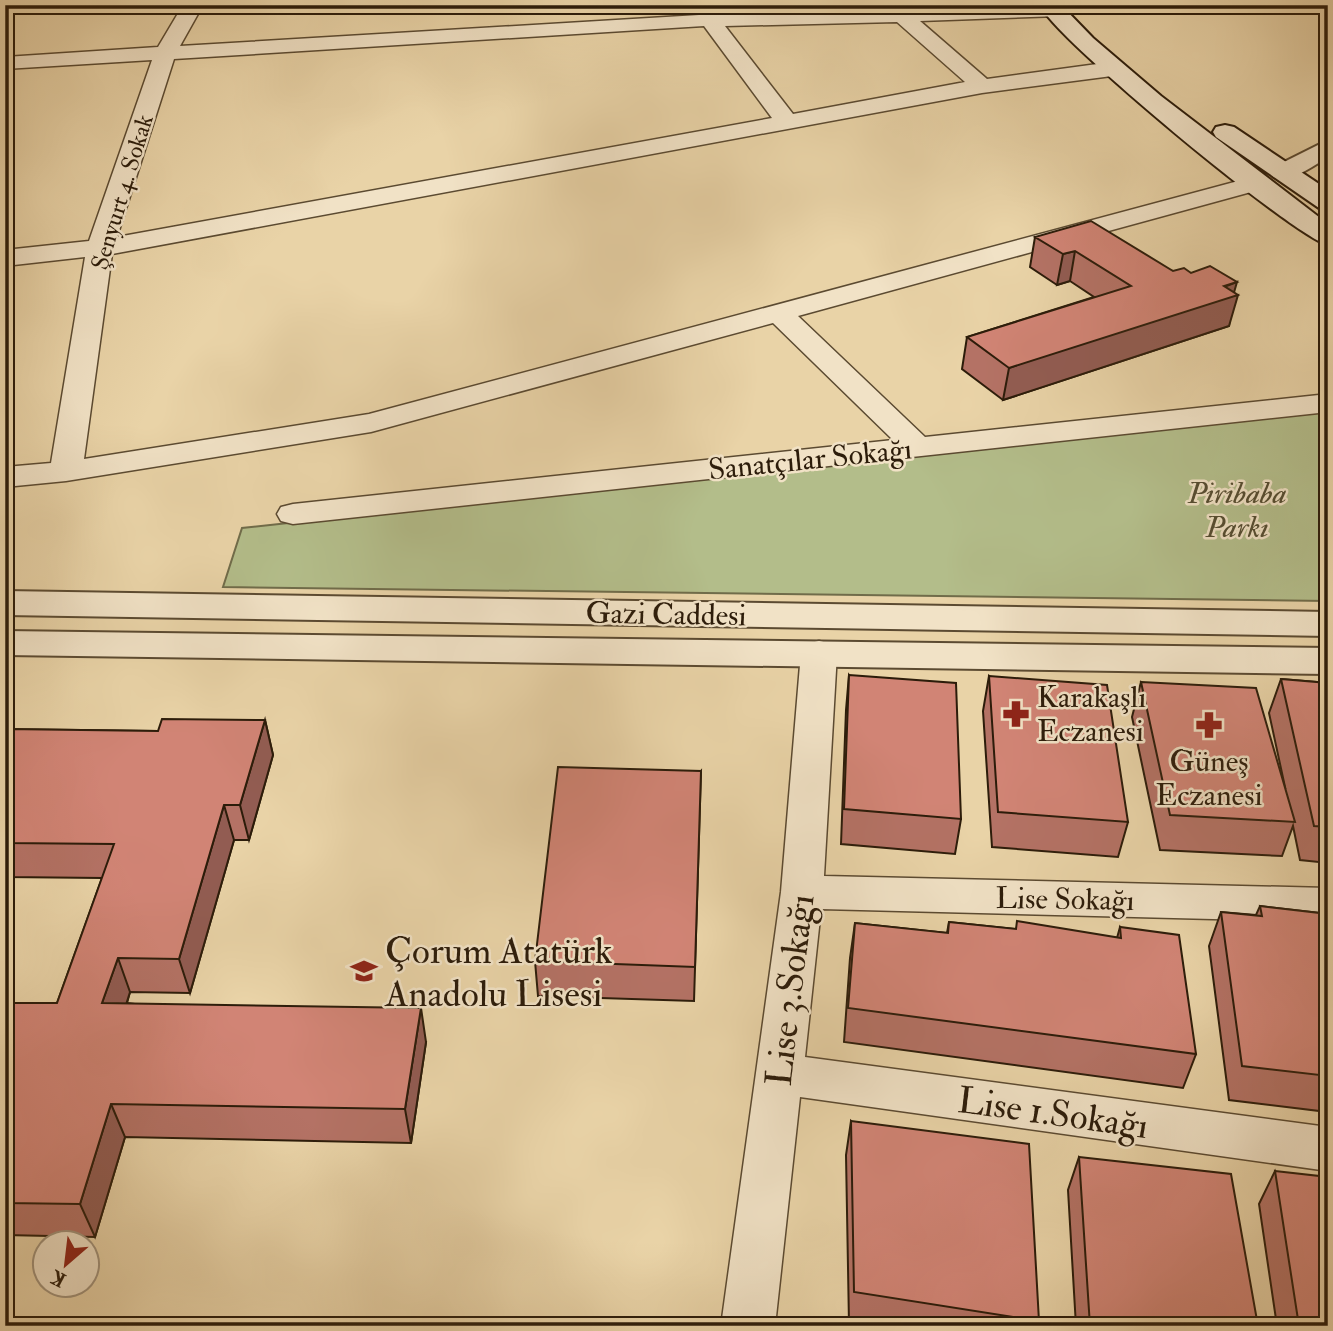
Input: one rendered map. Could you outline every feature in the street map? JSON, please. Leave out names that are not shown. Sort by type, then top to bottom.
[{"type":"street","name":"Şenyurt 4. Sokak","points":[[66,471],[100,248],[166,52],[193,5]]},
{"type":"street","points":[[518,31],[521,5]]},
{"type":"street","points":[[5,63],[518,31],[708,13],[1052,9],[1112,69],[1253,184],[1328,237]]},
{"type":"street","points":[[899,10],[982,86]]},
{"type":"street","points":[[1084,10],[1134,68],[1328,202]]},
{"type":"street","points":[[708,13],[787,122]]},
{"type":"street","points":[[5,258],[100,248],[982,86],[1112,69]]},
{"type":"street","points":[[1283,172],[1328,147]]},
{"type":"street","points":[[5,477],[66,471],[371,423],[1253,184]]},
{"type":"street","points":[[778,312],[919,448]]},
{"type":"street","name":"Sanatçılar Sokağı","points":[[293,514],[1328,403]]},
{"type":"street","name":"Gazi Caddesi","points":[[5,603],[1328,624]]},
{"type":"street","name":"Gazi Caddesi","points":[[5,643],[1328,661]]},
{"type":"street","name":"Lise 3.Sokağı","points":[[748,1326],[802,892],[819,653]]},
{"type":"street","name":"Lise Sokağı","points":[[802,892],[1328,905]]},
{"type":"street","name":"Lise 1.Sokağı","points":[[778,1074],[1328,1149]]},
{"type":"green space","name":"Piribaba Parkı","points":[[1328,410],[1328,601],[223,587],[242,528]]},
{"type":"building","points":[[1091,221],[1173,271],[1184,268],[1191,273],[1210,266],[1237,282],[1224,286],[1238,295],[1009,368],[967,337],[1131,286],[1075,251],[1063,254],[1035,237]]},
{"type":"building","points":[[849,675],[956,683],[961,819],[844,809]]},
{"type":"building","points":[[989,676],[1107,685],[1128,822],[998,812]]},
{"type":"building","points":[[1281,679],[1328,683],[1328,827],[1314,826]]},
{"type":"building","points":[[1141,682],[1256,688],[1295,822],[1170,815]]},
{"type":"building","points":[[162,719],[265,720],[240,805],[224,805],[179,959],[118,958],[102,1003],[421,1008],[405,1109],[111,1104],[80,1204],[5,1203],[5,1022],[13,1003],[57,1003],[114,844],[5,843],[5,729],[158,731]]},
{"type":"building","points":[[558,767],[701,771],[695,967],[535,961]]},
{"type":"building","points":[[1260,906],[1328,914],[1328,1076],[1242,1066],[1221,912],[1262,916]]},
{"type":"building","points":[[1017,921],[1121,938],[1120,927],[1179,935],[1196,1054],[848,1008],[855,923],[948,933],[949,922],[1016,929]]},
{"type":"building","points":[[851,1121],[1029,1144],[1039,1321],[854,1292]]},
{"type":"building","points":[[1079,1157],[1231,1174],[1258,1326],[1090,1326]]},
{"type":"building","points":[[1275,1171],[1328,1177],[1328,1326],[1299,1326]]},
{"type":"place","name":"Karakaşlı Eczanesi","points":[[1016,714]]},
{"type":"place","name":"Güneş Eczanesi","points":[[1209,725]]},
{"type":"place","name":"Çorum Atatürk Anadolu Lisesi","points":[[364,971]]}]
